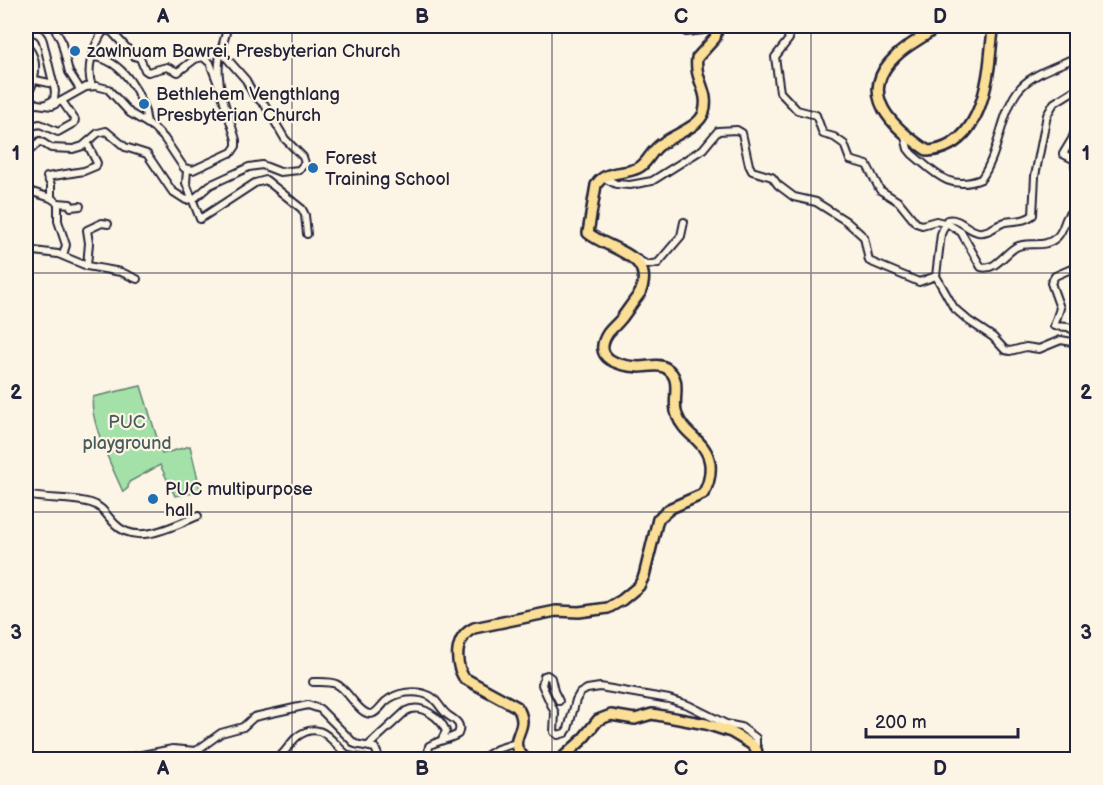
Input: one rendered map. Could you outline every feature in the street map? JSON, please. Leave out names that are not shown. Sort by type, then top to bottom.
[{"type":"main road","points":[[526,759],[516,743],[522,728],[521,713],[517,707],[464,678],[458,661],[460,639],[474,628],[556,611],[579,612],[608,608],[622,600],[639,586],[644,576],[658,519],[671,508],[703,494],[710,480],[709,453],[689,433],[676,415],[677,385],[671,372],[665,367],[656,365],[641,367],[614,363],[607,358],[604,341],[643,287],[640,266],[631,256],[595,239],[588,233],[599,181],[642,165],[659,145],[695,124],[703,116],[706,98],[697,75],[697,58],[715,38],[718,26]]},
{"type":"main road","points":[[938,26],[897,54],[878,80],[879,99],[883,109],[903,132],[928,151],[940,150],[951,145],[968,132],[985,87],[989,70],[990,40],[994,26]]},
{"type":"main road","points":[[560,759],[581,741],[598,720],[611,715],[631,719],[652,714],[706,724],[745,739],[756,749],[759,759]]},
{"type":"street","points":[[52,26],[61,40],[69,72],[80,89]]},
{"type":"street","points":[[26,105],[52,106],[80,89],[92,86],[108,89],[130,113],[147,123],[167,141],[182,166],[187,170],[193,170],[232,152],[236,146],[236,140],[222,93],[210,63],[205,58],[195,59],[178,72],[167,67],[148,72],[140,58],[134,56],[112,32],[86,26]]},
{"type":"street","points":[[222,93],[219,62],[227,26]]},
{"type":"street","points":[[686,32],[704,30],[710,26]]},
{"type":"street","points":[[781,26],[788,33],[789,39],[776,57],[775,65],[781,95],[797,110],[817,117],[823,134],[834,137],[844,144],[850,160],[867,165],[880,190],[899,202],[916,223],[922,225],[932,220],[945,223],[961,232],[978,265],[988,268],[1016,247],[1040,245],[1056,238],[1068,214],[1077,206]]},
{"type":"street","points":[[1065,26],[1077,39]]},
{"type":"street","points":[[92,86],[90,79],[92,57],[104,30]]},
{"type":"street","points":[[26,32],[36,32],[42,36],[54,84],[54,100],[41,105],[26,98],[35,81],[26,46]]},
{"type":"street","points":[[26,154],[40,141],[51,148],[67,150],[78,148],[98,133],[106,131],[125,147],[147,154],[172,191],[182,199],[192,200],[210,185],[249,167],[262,165],[280,172],[294,172],[302,168],[305,163],[303,157],[282,136],[265,105],[253,94],[246,80],[225,57],[223,48]]},
{"type":"street","points":[[903,132],[903,138],[912,154],[944,180],[960,183],[981,179],[1017,92],[1037,75],[1077,56]]},
{"type":"street","points":[[92,57],[110,61],[121,71],[139,96],[147,123]]},
{"type":"street","points":[[26,78],[54,84]]},
{"type":"street","points":[[1077,87],[1054,103],[1047,115],[1035,176],[1033,215],[1023,221],[1004,223],[983,232],[974,231],[950,219],[945,223],[941,234],[936,276],[954,308],[993,337],[1005,350],[1026,347],[1039,349],[1061,340],[1077,343]]},
{"type":"street","points":[[26,127],[40,124],[58,132],[74,123],[75,120],[62,101]]},
{"type":"street","points":[[1077,123],[1072,139],[1063,154],[1075,160],[1077,167]]},
{"type":"street","points":[[599,181],[630,185],[652,181],[703,149],[718,130],[737,129],[742,133],[752,171],[772,177],[794,197],[816,202],[846,221],[864,237],[869,261],[919,282],[936,276]]},
{"type":"street","points":[[51,198],[51,185],[46,177],[84,171],[96,166],[97,163],[87,143]]},
{"type":"street","points":[[187,170],[186,183],[198,218],[201,219],[255,183],[266,180],[302,209],[306,215],[308,234]]},
{"type":"street","points":[[26,190],[70,204],[71,207],[80,206]]},
{"type":"street","points":[[58,202],[58,222],[66,245],[63,255]]},
{"type":"street","points":[[631,256],[647,265],[658,263],[681,236],[684,222]]},
{"type":"street","points":[[87,266],[89,243],[87,230],[102,223],[108,224]]},
{"type":"street","points":[[26,249],[63,255],[87,266],[121,272],[137,279]]},
{"type":"street","points":[[1077,266],[1055,276],[1051,283],[1060,308],[1054,326],[1068,327],[1077,333]]},
{"type":"street","points":[[26,495],[89,502],[102,510],[120,529],[132,534],[150,533],[198,516]]},
{"type":"street","points":[[559,701],[551,678],[544,676],[542,685],[554,708],[556,720],[554,732],[558,735],[568,729],[580,693],[587,688],[600,687],[669,699],[688,705],[726,723],[741,727],[756,738],[756,749]]},
{"type":"street","points":[[313,682],[333,683],[339,686],[362,710],[369,714],[374,713],[388,699],[398,695],[413,693],[429,696],[444,713],[459,723],[460,728],[458,734],[429,746],[427,759]]},
{"type":"street","points":[[116,759],[172,749],[196,750],[220,733],[243,727],[254,717],[308,705],[320,709],[355,744],[368,746],[377,751],[378,759]]},
{"type":"street","points":[[368,746],[412,708],[426,710],[442,724],[446,731],[442,740]]},
{"type":"street","points":[[275,759],[280,758],[296,737],[315,732],[331,738],[351,757],[368,759]]},
{"type":"street","points":[[480,759],[496,749],[516,743]]},
{"type":"green space","name":"PUC playground","points":[[141,386],[162,454],[190,446],[201,492],[175,496],[160,465],[129,482],[128,488],[123,492],[98,431],[92,407],[93,397]]},
{"type":"place","name":"zawlnuam Bawrei, Presbyterian Church","points":[[75,51]]},
{"type":"place","name":"Bethlehem Vengthlang Presbyterian Church","points":[[144,104]]},
{"type":"place","name":"Forest Training School","points":[[313,168]]},
{"type":"place","name":"PUC multipurpose hall","points":[[153,499]]}]
